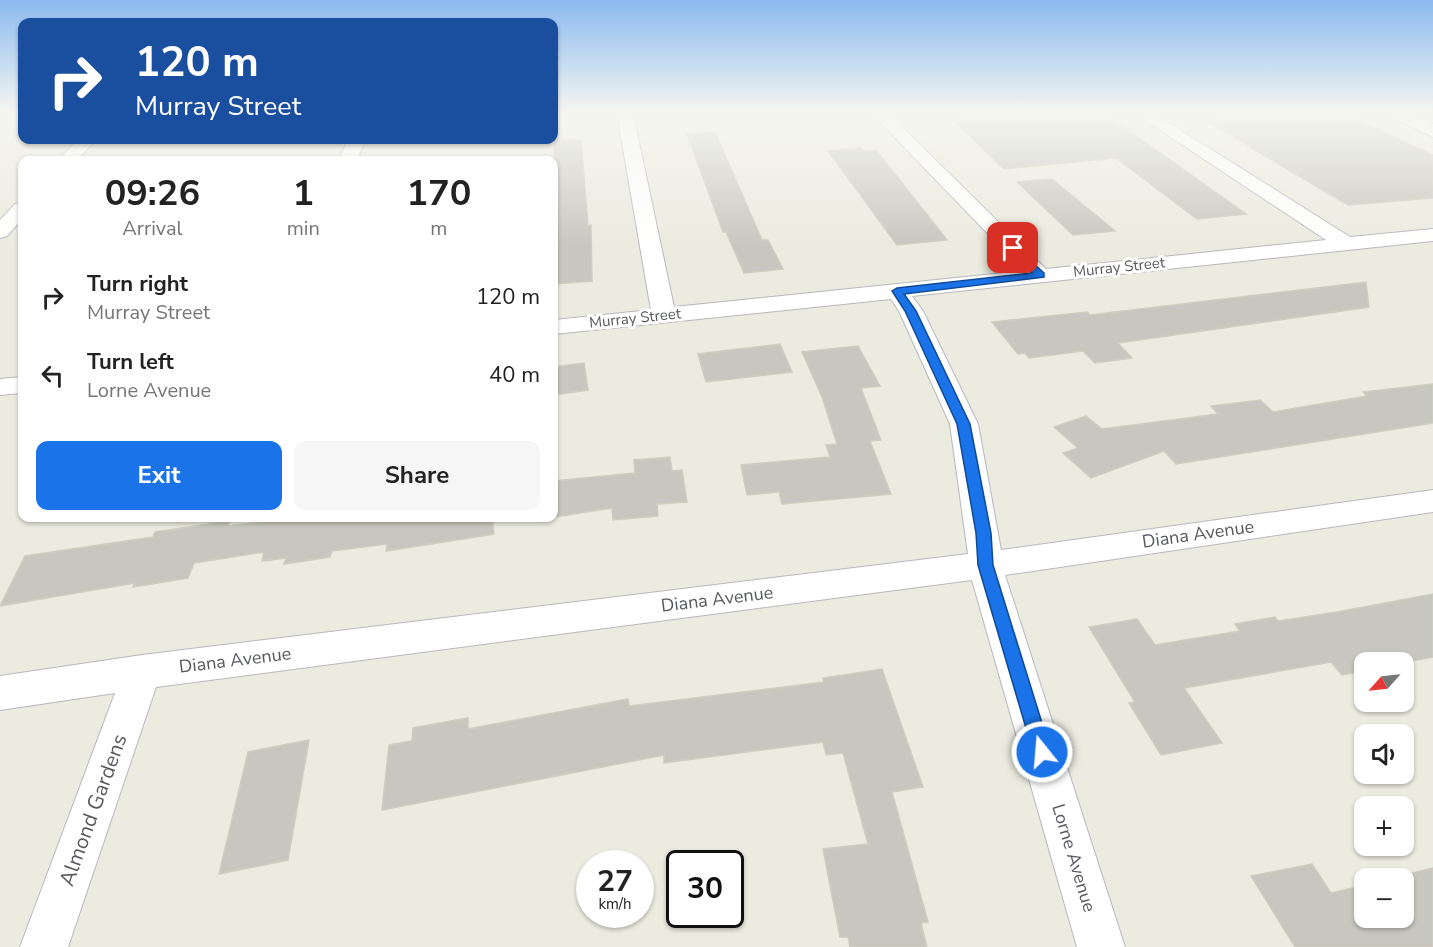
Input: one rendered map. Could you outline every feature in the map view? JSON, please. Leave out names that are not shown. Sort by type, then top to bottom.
[{"type":"street","points":[[634,158],[664,315]]},
{"type":"street","points":[[924,158],[1040,275]]},
{"type":"street","points":[[1213,158],[1348,245]]},
{"type":"street","points":[[0,232],[18,212]]},
{"type":"street","name":"Murray Street","points":[[558,327],[1433,235]]},
{"type":"street","name":"Lorne Avenue","points":[[897,291],[911,311],[964,424],[983,533],[985,565],[1101,947]]},
{"type":"street","points":[[0,387],[18,385]]},
{"type":"street","name":"Diana Avenue","points":[[0,693],[142,672],[985,565],[1433,501]]},
{"type":"street","name":"Almond Gardens","points":[[44,947],[142,672]]},
{"type":"building","points":[[558,158],[582,158],[588,226],[591,225],[592,281],[558,284]]},
{"type":"building","points":[[696,158],[726,158],[762,240],[768,240],[783,269],[744,273],[726,232],[723,232]]},
{"type":"building","points":[[833,158],[882,158],[947,240],[897,245]]},
{"type":"building","points":[[993,158],[1114,158],[1004,169]]},
{"type":"building","points":[[1116,158],[1167,158],[1246,214],[1197,219]]},
{"type":"building","points":[[1269,158],[1433,158],[1433,198],[1348,205]]},
{"type":"building","points":[[1052,179],[1115,231],[1073,235],[1017,182]]},
{"type":"building","points":[[1366,282],[1369,307],[1118,343],[1132,358],[1095,363],[1083,351],[1029,358],[1025,353],[1018,354],[992,322],[1087,312],[1090,315]]},
{"type":"building","points":[[780,344],[792,372],[706,382],[698,354]]},
{"type":"building","points":[[858,346],[880,386],[861,388],[881,440],[870,441],[891,494],[782,504],[779,492],[747,495],[741,465],[830,457],[826,445],[837,444],[822,397],[802,352]]},
{"type":"building","points":[[584,363],[588,390],[558,394],[558,366]]},
{"type":"building","points":[[1433,384],[1433,423],[1176,464],[1164,451],[1091,478],[1063,453],[1078,448],[1054,427],[1086,416],[1102,429],[1218,414],[1211,406],[1260,400],[1273,412],[1367,396],[1363,392]]},
{"type":"building","points":[[670,457],[672,471],[682,470],[687,502],[657,504],[658,516],[613,520],[612,508],[558,516],[558,481],[635,473],[634,460]]},
{"type":"building","points":[[223,522],[230,522],[228,526],[262,522],[492,522],[494,534],[386,551],[387,544],[332,551],[330,557],[284,564],[286,558],[262,561],[264,552],[194,563],[188,578],[133,587],[135,583],[0,606],[25,556],[153,537],[155,532]]},
{"type":"building","points":[[1433,594],[1433,657],[1414,661],[1414,652],[1354,652],[1354,673],[1342,675],[1331,662],[1184,688],[1222,743],[1161,755],[1129,703],[1135,702],[1089,627],[1137,619],[1155,645],[1240,631],[1235,624],[1275,617],[1278,621]]},
{"type":"building","points":[[882,669],[923,787],[892,792],[928,922],[921,923],[927,947],[850,947],[848,937],[840,937],[823,849],[868,844],[843,753],[826,755],[823,742],[664,763],[664,755],[382,810],[389,745],[412,741],[413,728],[468,718],[468,729],[628,699],[629,706],[824,682],[823,678]]},
{"type":"building","points":[[309,740],[288,860],[219,874],[248,752]]},
{"type":"building","points":[[1312,864],[1331,893],[1354,888],[1354,928],[1414,928],[1414,873],[1433,868],[1433,947],[1295,947],[1251,876]]},
{"type":"route","points":[[1013,248],[1040,275],[897,291],[911,311],[964,424],[983,533],[985,565],[1042,752]]}]
